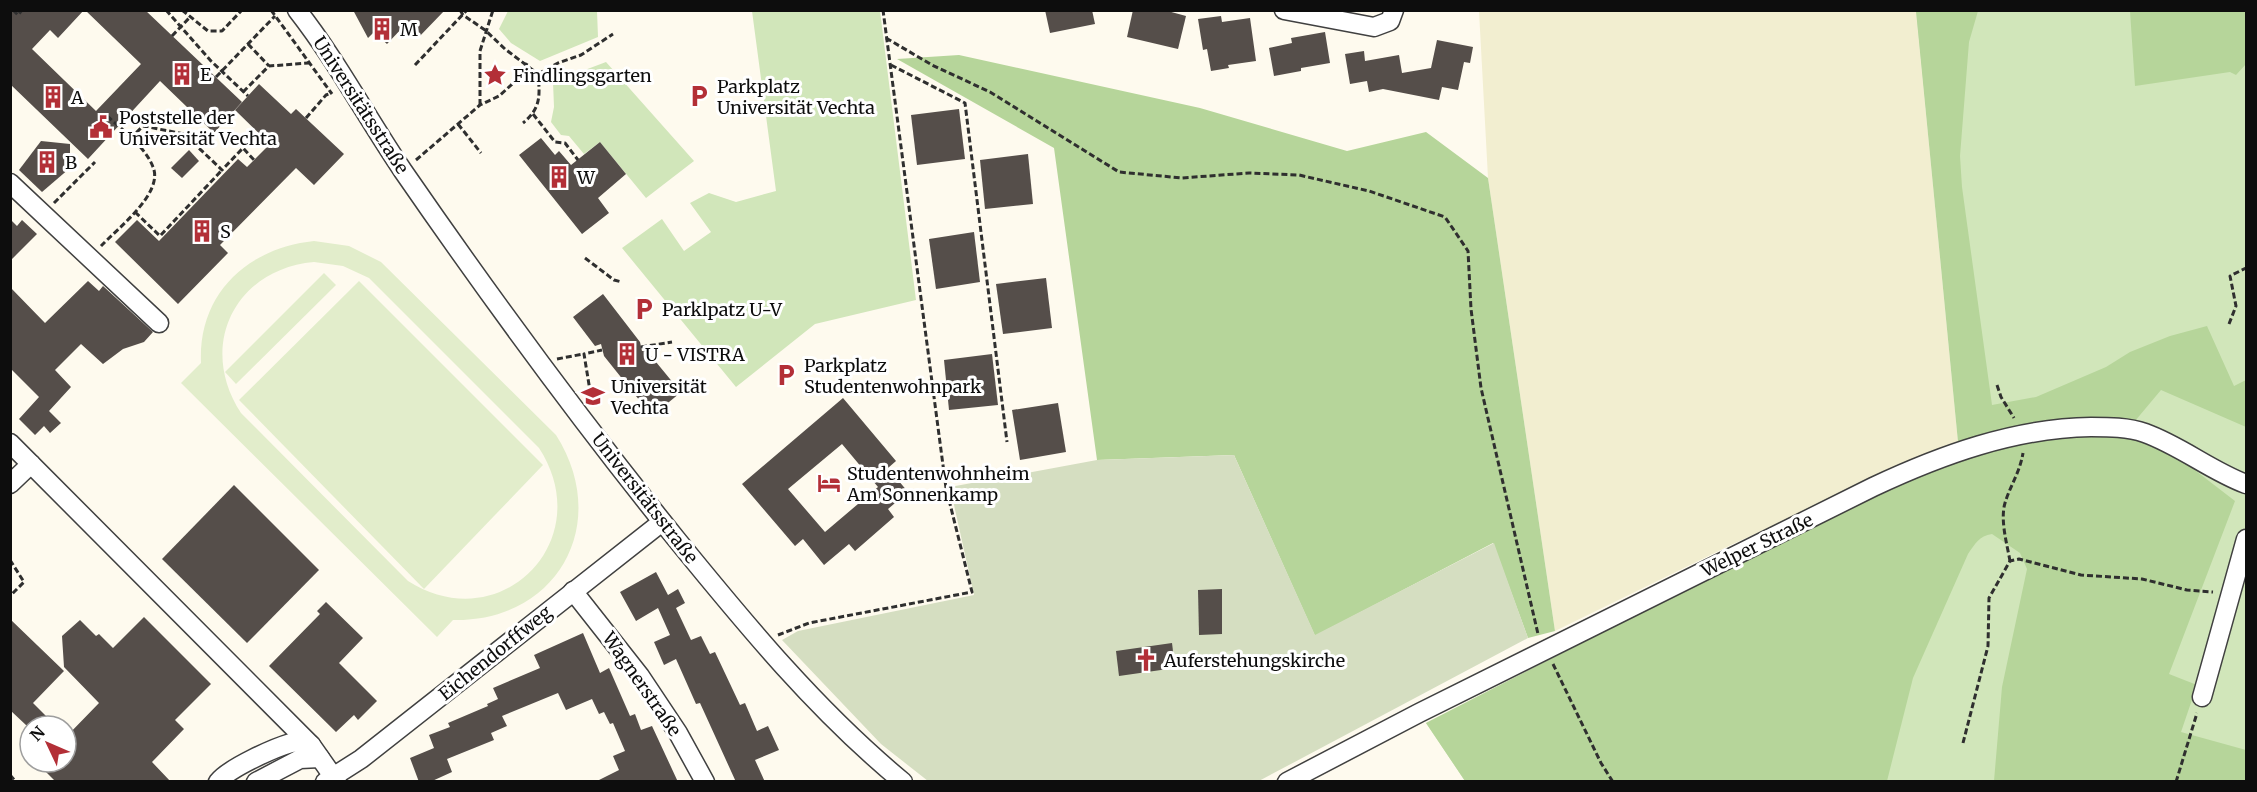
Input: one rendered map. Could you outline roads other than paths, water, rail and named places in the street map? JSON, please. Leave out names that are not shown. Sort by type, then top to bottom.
[{"type":"street","name":"Universitätsstraße","points":[[297,10],[333,60],[402,170],[502,310],[662,522],[765,646],[840,727],[903,782]]},
{"type":"street","points":[[1284,10],[1374,27],[1390,21],[1394,10]]},
{"type":"street","points":[[10,183],[159,323]]},
{"type":"street","name":"Welper Straße","points":[[1287,782],[1545,650],[1904,473],[1982,445],[2020,435],[2073,427],[2127,428],[2171,444],[2232,479],[2247,484]]},
{"type":"street","points":[[10,443],[315,751],[332,780]]},
{"type":"street","points":[[10,484],[31,464]]},
{"type":"street","name":"Eichendorffweg","points":[[332,780],[662,522]]},
{"type":"street","points":[[2202,697],[2247,539]]},
{"type":"street","name":"Wagnerstraße","points":[[573,591],[640,676],[678,733],[705,782]]},
{"type":"street","points":[[218,782],[225,774],[294,742],[315,751]]},
{"type":"street","points":[[256,782],[315,751]]},
{"type":"place","name":"M","points":[[382,29]]},
{"type":"place","name":"E","points":[[182,74]]},
{"type":"place","name":"Findlingsgarten","points":[[495,75]]},
{"type":"place","name":"Parkplatz Universität Vechta","points":[[699,96]]},
{"type":"place","name":"A","points":[[53,97]]},
{"type":"place","name":"Poststelle der Universität Vechta","points":[[101,127]]},
{"type":"place","name":"B","points":[[47,162]]},
{"type":"place","name":"W","points":[[559,177]]},
{"type":"place","name":"S","points":[[202,231]]},
{"type":"place","name":"Parklpatz U-V","points":[[644,309]]},
{"type":"place","name":"U - VISTRA","points":[[627,354]]},
{"type":"place","name":"Parkplatz Studentenwohnpark","points":[[786,375]]},
{"type":"place","name":"Universität Vechta","points":[[593,396]]},
{"type":"place","name":"Studentenwohnheim Am Sonnenkamp","points":[[829,483]]},
{"type":"place","name":"Auferstehungskirche","points":[[1146,660]]}]
